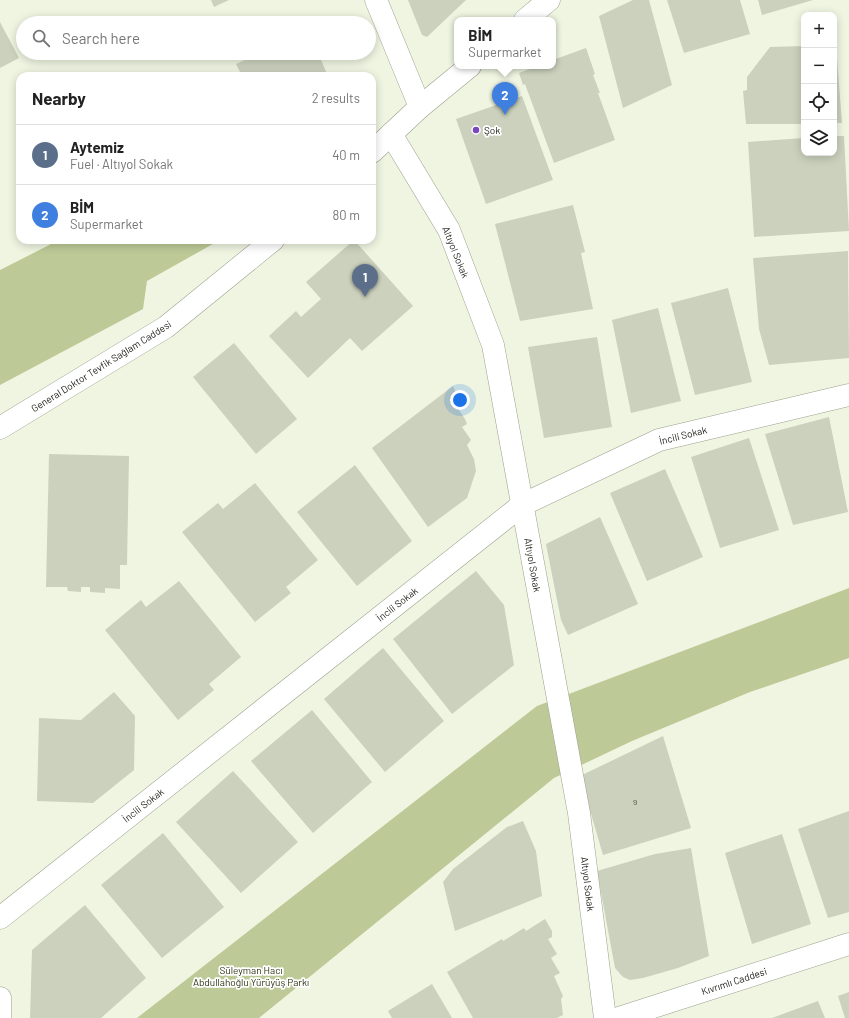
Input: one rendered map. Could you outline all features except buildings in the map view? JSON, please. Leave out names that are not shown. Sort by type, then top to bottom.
[{"type":"street","points":[[376,0],[420,107]]},
{"type":"street","points":[[529,17],[549,0]]},
{"type":"street","points":[[376,148],[420,107],[466,69]]},
{"type":"street","name":"Altıyol Sokak","points":[[391,134],[449,230],[493,345],[579,813],[605,1018]]},
{"type":"street","name":"General Doktor Tevfik Sağlam Caddesi","points":[[0,428],[166,327],[268,244]]},
{"type":"street","name":"İncili Sokak","points":[[0,918],[522,505],[659,440],[849,395]]},
{"type":"street","name":"Kıvrımlı Caddesi","points":[[619,1018],[849,944]]},
{"type":"street","points":[[0,998],[0,1018]]},
{"type":"green space","points":[[51,244],[213,244],[147,281],[143,309],[0,385],[0,270]]},
{"type":"green space","name":"Süleyman Hacı Abdullahoğlu Yürüyüş Parkı","points":[[849,588],[849,658],[750,692],[632,741],[554,778],[259,1018],[137,1018],[537,706]]},
{"type":"place","name":"BİM","points":[[505,115]]},
{"type":"place","name":"Şok","points":[[476,130]]},
{"type":"place","name":"Aytemiz","points":[[365,297]]}]
